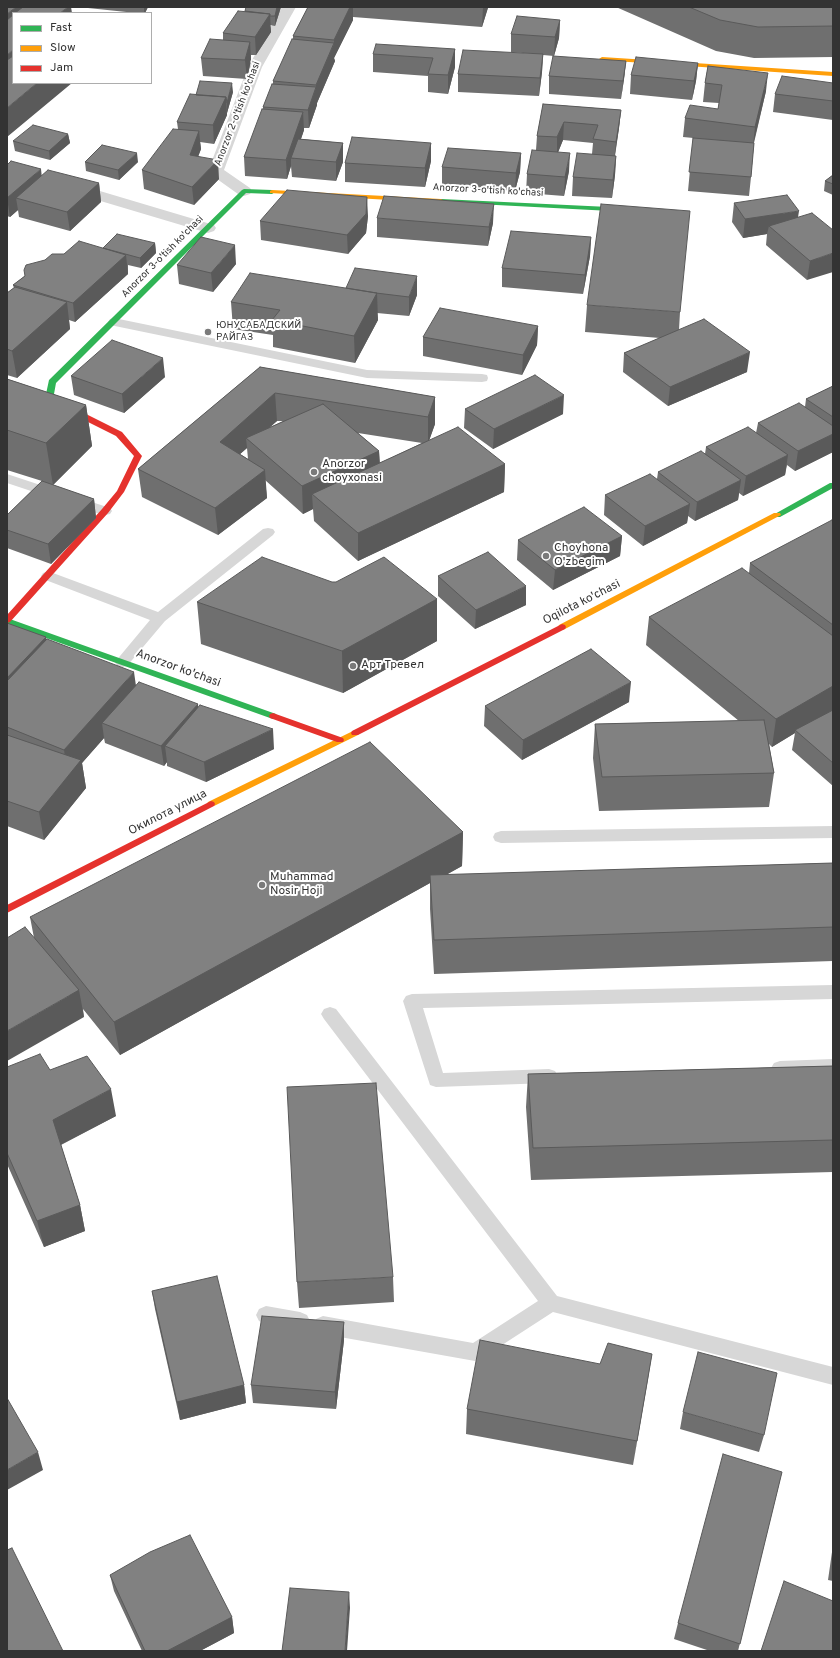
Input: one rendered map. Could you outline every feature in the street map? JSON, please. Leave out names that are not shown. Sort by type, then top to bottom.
[{"type":"street","name":"Anorzor 2-o'tish ko'chasi","points":[[244,191],[216,170],[255,67],[289,7]]},
{"type":"street","points":[[602,58],[833,74]]},
{"type":"street","points":[[59,185],[208,228]]},
{"type":"street","name":"Anorzor 3-o'tish ko'chasi","points":[[7,621],[105,511],[120,492],[138,456],[119,434],[60,404],[50,394],[52,382],[244,191],[640,210]]},
{"type":"street","name":"Oqilota ko'chasi","points":[[340,740],[374,724],[645,584],[833,485]]},
{"type":"street","name":"Anorzor ko'chasi","points":[[7,621],[340,740]]},
{"type":"street","name":"Окилота улица","points":[[7,909],[340,740]]},
{"type":"lane","points":[[114,322],[367,374],[482,378]]},
{"type":"lane","points":[[7,478],[105,511]]},
{"type":"lane","points":[[122,662],[160,618],[268,532]]},
{"type":"lane","points":[[48,576],[160,618]]},
{"type":"lane","points":[[501,837],[833,832]]},
{"type":"lane","points":[[563,1076],[436,1080],[412,1001],[833,992]]},
{"type":"lane","points":[[330,1014],[551,1303],[833,1376]]},
{"type":"lane","points":[[762,1069],[833,1066]]},
{"type":"lane","points":[[266,1315],[475,1352],[551,1303]]},
{"type":"building","points":[[7,7],[16,7],[7,14]]},
{"type":"building","points":[[23,7],[68,7],[61,12],[16,12]]},
{"type":"building","points":[[246,7],[277,7],[275,16],[270,16],[270,14],[245,11]]},
{"type":"building","points":[[308,7],[350,7],[334,40],[293,36]]},
{"type":"building","points":[[689,7],[833,7],[833,26],[758,27],[720,20]]},
{"type":"building","points":[[238,11],[270,14],[255,37],[223,33]]},
{"type":"building","points":[[12,16],[12,51],[7,55],[7,20]]},
{"type":"building","points":[[517,16],[560,20],[555,37],[511,34]]},
{"type":"building","points":[[210,39],[250,42],[245,60],[201,58]]},
{"type":"building","points":[[292,39],[334,43],[316,85],[273,81]]},
{"type":"building","points":[[376,44],[455,49],[448,75],[428,74],[433,58],[373,54]]},
{"type":"building","points":[[463,50],[543,54],[540,78],[458,74]]},
{"type":"building","points":[[553,56],[626,61],[623,81],[549,76]]},
{"type":"building","points":[[12,57],[12,84],[36,84],[7,108],[7,60]]},
{"type":"building","points":[[636,57],[698,63],[694,81],[631,75]]},
{"type":"building","points":[[708,66],[768,73],[755,127],[685,118],[690,105],[718,109],[722,85],[705,83]]},
{"type":"building","points":[[782,76],[833,83],[833,101],[775,94]]},
{"type":"building","points":[[200,81],[232,83],[227,103],[226,97],[196,95]]},
{"type":"building","points":[[272,84],[316,87],[308,110],[263,107]]},
{"type":"building","points":[[190,94],[226,97],[213,125],[177,122]]},
{"type":"building","points":[[543,104],[621,110],[616,142],[593,139],[598,125],[564,122],[557,137],[537,136]]},
{"type":"building","points":[[262,109],[303,112],[286,160],[244,157]]},
{"type":"building","points":[[33,125],[68,134],[49,151],[13,141]]},
{"type":"building","points":[[173,129],[199,131],[190,155],[218,160],[192,187],[142,170]]},
{"type":"building","points":[[352,137],[431,143],[425,168],[345,163]]},
{"type":"building","points":[[693,138],[754,143],[751,177],[689,172]]},
{"type":"building","points":[[298,139],[343,143],[336,162],[291,158]]},
{"type":"building","points":[[102,145],[137,153],[118,170],[85,162]]},
{"type":"building","points":[[448,148],[521,153],[516,173],[442,167]]},
{"type":"building","points":[[532,150],[570,153],[565,177],[527,174]]},
{"type":"building","points":[[577,153],[616,156],[613,180],[573,177]]},
{"type":"building","points":[[11,161],[41,169],[7,198],[7,165]]},
{"type":"building","points":[[48,170],[99,183],[67,212],[16,198]]},
{"type":"building","points":[[833,175],[833,184],[825,181]]},
{"type":"building","points":[[287,190],[367,197],[366,214],[347,235],[260,221]]},
{"type":"building","points":[[787,195],[799,211],[745,219],[734,203]]},
{"type":"building","points":[[384,196],[494,204],[489,227],[377,218]]},
{"type":"building","points":[[601,204],[690,211],[680,312],[587,305]]},
{"type":"building","points":[[812,213],[833,230],[833,253],[810,261],[769,226]]},
{"type":"building","points":[[511,231],[591,237],[585,275],[502,268]]},
{"type":"building","points":[[117,234],[155,243],[140,258],[103,248]]},
{"type":"building","points":[[201,237],[235,245],[211,273],[177,265]]},
{"type":"building","points":[[79,241],[126,255],[73,303],[13,285],[25,276],[24,270],[26,265],[45,260],[52,254],[64,254]]},
{"type":"building","points":[[355,268],[417,276],[409,297],[376,293],[346,288]]},
{"type":"building","points":[[250,273],[377,293],[354,336],[272,320],[280,310],[231,302]]},
{"type":"building","points":[[15,287],[67,302],[12,351],[7,349],[7,293]]},
{"type":"building","points":[[440,308],[538,326],[523,355],[423,337]]},
{"type":"building","points":[[704,319],[750,352],[670,387],[624,353]]},
{"type":"building","points":[[112,340],[163,358],[122,394],[71,376]]},
{"type":"building","points":[[260,367],[435,397],[428,417],[275,393],[220,442],[265,470],[215,508],[138,469]]},
{"type":"building","points":[[535,375],[564,395],[494,429],[465,409]]},
{"type":"building","points":[[7,379],[86,405],[46,443],[7,430]]},
{"type":"building","points":[[833,386],[833,417],[806,399]]},
{"type":"building","points":[[799,403],[833,426],[833,434],[798,451],[758,423]]},
{"type":"building","points":[[323,404],[379,451],[302,486],[246,438]]},
{"type":"building","points":[[458,427],[505,464],[358,533],[312,494]]},
{"type":"building","points":[[748,427],[788,455],[746,476],[706,447]]},
{"type":"building","points":[[701,451],[741,480],[697,502],[658,472]]},
{"type":"building","points":[[650,474],[690,504],[645,526],[605,495]]},
{"type":"building","points":[[42,481],[94,499],[48,544],[7,530],[7,515]]},
{"type":"building","points":[[584,507],[622,536],[555,570],[518,540]]},
{"type":"building","points":[[832,520],[833,521],[833,625],[750,563]]},
{"type":"building","points":[[488,552],[526,586],[476,610],[438,576]]},
{"type":"building","points":[[262,557],[332,582],[336,582],[384,557],[437,599],[342,651],[197,602]]},
{"type":"building","points":[[742,568],[833,636],[833,686],[776,719],[649,617]]},
{"type":"building","points":[[7,623],[46,637],[7,678]]},
{"type":"building","points":[[47,639],[134,672],[64,750],[7,727],[7,681]]},
{"type":"building","points":[[591,649],[631,682],[523,740],[485,706]]},
{"type":"building","points":[[139,682],[198,704],[161,746],[102,723]]},
{"type":"building","points":[[200,705],[273,729],[204,762],[165,746]]},
{"type":"building","points":[[833,710],[833,763],[795,730]]},
{"type":"building","points":[[764,720],[774,773],[602,777],[595,724]]},
{"type":"building","points":[[7,735],[81,760],[39,812],[7,801]]},
{"type":"building","points":[[370,742],[463,832],[114,1022],[30,917]]},
{"type":"building","points":[[833,863],[833,927],[434,940],[430,875]]},
{"type":"building","points":[[25,927],[79,990],[7,1031],[7,938]]},
{"type":"building","points":[[40,1054],[50,1070],[87,1056],[111,1089],[53,1120],[80,1205],[37,1221],[7,1153],[7,1067]]},
{"type":"building","points":[[833,1066],[833,1140],[533,1148],[528,1074]]},
{"type":"building","points":[[376,1083],[393,1277],[297,1282],[287,1087]]},
{"type":"building","points":[[217,1276],[244,1385],[177,1402],[152,1291]]},
{"type":"building","points":[[262,1316],[344,1322],[335,1392],[251,1385]]},
{"type":"building","points":[[480,1340],[600,1364],[608,1343],[652,1354],[637,1441],[467,1409]]},
{"type":"building","points":[[698,1352],[777,1373],[764,1435],[683,1412]]},
{"type":"building","points":[[7,1398],[38,1452],[7,1470]]},
{"type":"building","points":[[723,1454],[782,1472],[740,1644],[678,1623]]},
{"type":"building","points":[[190,1535],[232,1617],[167,1651],[145,1651],[110,1575],[150,1552]]},
{"type":"building","points":[[12,1548],[63,1651],[7,1650],[7,1550]]},
{"type":"building","points":[[784,1581],[833,1601],[833,1651],[761,1651]]},
{"type":"building","points":[[290,1588],[349,1592],[345,1651],[282,1651]]},
{"type":"traffic: fast","points":[[79,414],[60,404],[50,394],[52,382],[244,191],[272,192]]},
{"type":"traffic: fast","points":[[441,201],[630,210]]},
{"type":"traffic: fast","points":[[777,515],[833,485]]},
{"type":"traffic: fast","points":[[7,621],[273,716]]},
{"type":"traffic: slow","points":[[602,59],[833,74]]},
{"type":"traffic: slow","points":[[272,192],[441,201]]},
{"type":"traffic: slow","points":[[562,627],[777,515]]},
{"type":"traffic: slow","points":[[211,804],[355,733]]},
{"type":"traffic: jam","points":[[7,620],[105,511],[120,492],[138,456],[119,434],[79,414]]},
{"type":"traffic: jam","points":[[355,733],[562,627]]},
{"type":"traffic: jam","points":[[273,716],[340,740]]},
{"type":"traffic: jam","points":[[7,909],[211,804]]},
{"type":"place","name":"ЮНУСАБАДСКИЙ РАЙГАЗ","points":[[208,332]]},
{"type":"place","name":"Anorzor choyxonasi","points":[[314,472]]},
{"type":"place","name":"Choyhona O'zbegim","points":[[546,556]]},
{"type":"place","name":"Арт Тревел","points":[[353,666]]},
{"type":"place","name":"Muhammad Nosir Hoji","points":[[262,885]]}]
